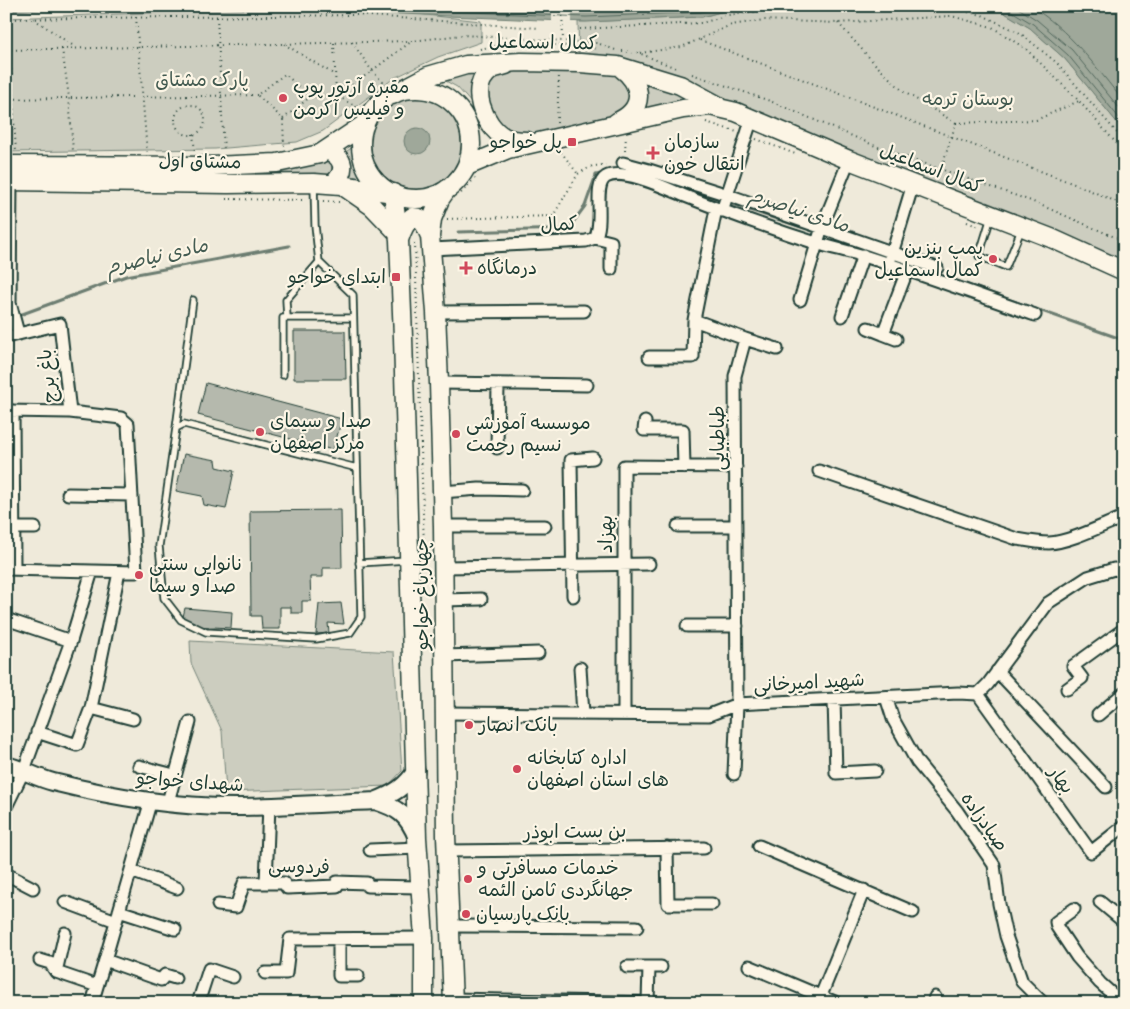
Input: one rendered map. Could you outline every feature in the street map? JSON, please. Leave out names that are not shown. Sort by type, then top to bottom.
[{"type":"main road","name":"کمال اسماعیل","points":[[391,92],[448,69],[481,63],[618,58],[680,85],[722,107],[849,160],[913,184],[990,223],[1022,226],[1090,254],[1124,271]]},
{"type":"main road","points":[[605,128],[626,118],[637,106],[638,94],[633,80],[618,58]]},
{"type":"main road","points":[[521,62],[497,68],[485,76],[481,85],[480,105],[489,124],[505,138],[515,141],[540,142]]},
{"type":"main road","points":[[428,90],[439,94],[458,109],[465,119],[471,142],[472,171],[459,179],[454,191],[415,198],[393,193],[381,186],[372,176],[365,164],[358,122],[391,92],[428,90]]},
{"type":"main road","name":"کمال اسماعیل","points":[[472,171],[495,153],[683,109],[710,106],[722,107]]},
{"type":"main road","name":"مشتاق اول","points":[[10,171],[260,164],[307,158],[327,150],[358,122]]},
{"type":"main road","points":[[327,150],[336,154],[341,161],[342,170],[339,190],[372,206],[398,236],[412,217],[420,218],[425,225],[431,242]]},
{"type":"main road","name":"مشتاق اول","points":[[10,171],[228,184],[314,192],[371,189],[393,193]]},
{"type":"main road","name":"چهارباغ خواجو","points":[[453,1001],[446,844],[443,526],[439,382],[431,242],[434,213],[440,199],[454,191]]},
{"type":"main road","name":"چهارباغ خواجو","points":[[393,193],[398,236],[418,843],[424,938],[424,1003]]},
{"type":"main road","points":[[375,801],[393,794],[403,787],[410,781],[422,764],[430,762],[439,764],[445,770]]},
{"type":"main road","name":"شهدای خواجو","points":[[6,765],[51,781],[122,796],[160,801],[240,807],[375,801]]},
{"type":"main road","points":[[375,801],[391,806],[404,815],[412,824],[418,843],[446,844]]},
{"type":"street","points":[[649,357],[693,357],[694,320],[719,210],[728,195],[752,118]]},
{"type":"street","points":[[800,300],[816,243],[849,160]]},
{"type":"street","points":[[623,163],[728,195],[937,268]]},
{"type":"street","name":"باغ برج","points":[[10,171],[10,303],[18,333],[60,324],[70,412],[121,418],[128,424],[136,572],[119,572]]},
{"type":"street","name":"کمال","points":[[431,242],[586,241],[594,238],[599,232],[599,190],[601,183],[606,177],[616,175],[636,177],[719,210],[816,243],[889,264],[1035,315]]},
{"type":"street","points":[[889,264],[913,184]]},
{"type":"street","points":[[594,238],[611,242],[611,269]]},
{"type":"street","points":[[842,316],[863,256]]},
{"type":"street","points":[[883,334],[907,271]]},
{"type":"street","points":[[436,312],[584,311]]},
{"type":"street","points":[[694,320],[777,349]]},
{"type":"street","points":[[868,328],[896,339]]},
{"type":"street","points":[[6,337],[18,333]]},
{"type":"street","name":"طباطبایی","points":[[734,774],[737,704],[735,376],[745,339]]},
{"type":"street","points":[[439,382],[587,385]]},
{"type":"street","points":[[496,448],[498,384]]},
{"type":"street","points":[[37,732],[77,745],[91,708],[119,572],[10,569],[14,528],[10,411],[70,412]]},
{"type":"street","points":[[645,422],[644,430],[683,430],[684,466]]},
{"type":"street","points":[[573,596],[571,460],[593,458]]},
{"type":"street","name":"بهزاد","points":[[624,714],[624,466],[736,467]]},
{"type":"street","points":[[819,471],[1017,539],[1035,543],[1063,541],[1124,517]]},
{"type":"street","points":[[442,492],[479,489],[522,490]]},
{"type":"street","points":[[68,494],[132,495]]},
{"type":"street","points":[[443,526],[545,526]]},
{"type":"street","points":[[678,526],[736,526]]},
{"type":"street","points":[[14,528],[35,528]]},
{"type":"street","points":[[443,567],[649,564]]},
{"type":"street","points":[[978,694],[997,672],[1048,603],[1088,577],[1114,569],[1124,571]]},
{"type":"street","points":[[6,807],[24,770],[71,641],[92,571]]},
{"type":"street","points":[[443,600],[481,599]]},
{"type":"street","points":[[6,619],[71,641]]},
{"type":"street","points":[[687,626],[737,626]]},
{"type":"street","points":[[1068,689],[1082,678],[1073,666],[1124,628]]},
{"type":"street","points":[[444,656],[538,652]]},
{"type":"street","points":[[580,668],[584,714]]},
{"type":"street","points":[[997,672],[1106,787]]},
{"type":"street","name":"شهید امیرخانی","points":[[444,713],[709,715],[737,704],[958,693],[978,694]]},
{"type":"street","points":[[1098,715],[1124,693]]},
{"type":"street","name":"بهار","points":[[978,694],[1091,852],[1124,826]]},
{"type":"street","name":"صیادزاده","points":[[886,697],[893,719],[917,762],[957,811],[994,865],[999,904],[1006,936],[1022,982],[1043,1003]]},
{"type":"street","points":[[834,699],[836,772],[875,771]]},
{"type":"street","points":[[91,708],[133,719]]},
{"type":"street","points":[[92,1003],[131,871],[160,801],[174,775],[190,722]]},
{"type":"street","points":[[139,766],[174,775]]},
{"type":"street","points":[[266,883],[269,805]]},
{"type":"street","points":[[370,850],[418,843]]},
{"type":"street","name":"بن بست ابوذر","points":[[446,844],[704,848]]},
{"type":"street","points":[[759,846],[913,912]]},
{"type":"street","points":[[667,848],[668,904],[712,904]]},
{"type":"street","points":[[131,871],[177,888]]},
{"type":"street","points":[[6,874],[33,888]]},
{"type":"street","name":"فردوسی","points":[[218,905],[236,907],[244,883],[284,883],[287,888],[337,886],[337,882],[367,883],[367,886],[420,887]]},
{"type":"street","points":[[820,999],[864,890]]},
{"type":"street","points":[[65,902],[175,930]]},
{"type":"street","points":[[1100,902],[1124,922]]},
{"type":"street","points":[[1074,909],[1056,922],[1057,927],[1077,957],[1100,983],[1122,1003]]},
{"type":"street","points":[[450,926],[637,927]]},
{"type":"street","points":[[56,972],[65,933]]},
{"type":"street","points":[[265,973],[286,973],[290,939],[424,938]]},
{"type":"street","points":[[339,939],[339,976],[358,976]]},
{"type":"street","points":[[40,960],[50,963],[56,972],[97,986]]},
{"type":"street","points":[[106,960],[161,980],[165,975],[175,978]]},
{"type":"street","points":[[749,966],[820,999],[837,1003]]},
{"type":"street","points":[[627,967],[655,967],[648,1002]]},
{"type":"street","points":[[198,1003],[209,969],[233,976]]},
{"type":"street","points":[[453,1001],[672,1003]]},
{"type":"lane","points":[[193,300],[159,546],[164,598],[181,620],[206,632],[316,639],[350,633],[361,617],[352,295],[319,262],[314,192]]},
{"type":"lane","points":[[990,223],[979,256],[1006,268],[1022,226]]},
{"type":"lane","points":[[287,318],[286,300],[319,262]]},
{"type":"lane","points":[[283,375],[283,318],[353,318]]},
{"type":"lane","points":[[176,428],[184,424],[357,468]]},
{"type":"lane","points":[[359,563],[409,560]]},
{"type":"path","points":[[562,6],[563,41]]},
{"type":"path","points":[[580,29],[702,24],[728,15],[798,7],[959,10],[982,15],[1020,33],[1057,63],[1124,141]]},
{"type":"path","points":[[6,19],[356,15],[539,28]]},
{"type":"path","points":[[217,16],[224,156]]},
{"type":"path","points":[[639,53],[682,47],[731,25],[764,20],[838,23],[951,16],[992,27],[1026,49],[1080,101],[1124,152]]},
{"type":"path","points":[[136,18],[148,156]]},
{"type":"path","points":[[34,19],[76,48]]},
{"type":"path","points":[[838,23],[876,65],[904,92],[956,123],[1036,120],[1080,101]]},
{"type":"path","points":[[6,50],[412,41],[462,35],[597,44],[618,58]]},
{"type":"path","points":[[699,39],[1124,205]]},
{"type":"path","points":[[283,120],[310,97],[336,95],[412,41]]},
{"type":"path","points":[[352,42],[372,71],[391,92]]},
{"type":"path","points":[[334,43],[336,95],[358,122],[371,189]]},
{"type":"path","points":[[284,44],[335,75]]},
{"type":"path","points":[[62,48],[70,98],[73,156]]},
{"type":"path","points":[[10,50],[12,98],[10,171]]},
{"type":"path","points":[[6,98],[257,95],[285,74],[310,97]]},
{"type":"path","points":[[257,95],[283,120],[284,151]]},
{"type":"path","points":[[190,105],[202,111],[205,120],[202,128],[193,134],[181,131],[176,122],[181,108],[190,105]]},
{"type":"path","points":[[702,120],[800,156]]},
{"type":"path","points":[[942,169],[956,123]]},
{"type":"path","points":[[447,219],[553,216],[578,174],[592,166],[623,163],[627,131]]},
{"type":"path","points":[[193,134],[196,156]]},
{"type":"path","points":[[558,148],[578,174]]},
{"type":"path","points":[[454,191],[472,171]]},
{"type":"path","points":[[222,199],[339,190]]},
{"type":"path","points":[[445,224],[450,212]]},
{"type":"path","points":[[961,220],[990,223]]},
{"type":"green space","name":"پارک مشتاق","points":[[343,6],[481,21],[481,42],[438,57],[394,78],[323,131],[297,142],[215,149],[6,152],[6,18]]},
{"type":"green space","name":"بوستان ترمه","points":[[742,6],[993,6],[1030,28],[1065,59],[1124,131],[1124,264],[988,205],[579,57],[578,22],[702,17]]},
{"type":"green space","points":[[513,68],[620,74],[628,87],[630,96],[627,106],[615,117],[532,137],[506,131],[489,113],[487,90],[492,79]]},
{"type":"green space","points":[[479,72],[473,105],[457,87],[440,78]]},
{"type":"green space","points":[[642,79],[704,100],[643,111]]},
{"type":"green space","points":[[416,97],[434,101],[448,111],[458,125],[462,143],[458,161],[448,175],[434,185],[416,189],[398,185],[384,175],[374,161],[370,143],[374,125],[384,111],[398,101]]},
{"type":"green space","points":[[353,147],[364,180],[344,180],[341,155]]},
{"type":"green space","points":[[325,161],[331,164],[332,170],[329,179],[250,174],[294,168]]},
{"type":"green space","points":[[438,198],[428,219],[405,216],[397,199],[421,202]]},
{"type":"green space","points":[[190,641],[394,652],[402,771],[388,786],[226,792],[222,731],[191,663]]},
{"type":"water","points":[[6,6],[124,6],[6,11]]},
{"type":"water","points":[[218,6],[742,6],[702,17],[586,22]]},
{"type":"water","points":[[993,6],[1124,6],[1124,131],[1065,59],[1030,28]]},
{"type":"water","points":[[417,128],[426,132],[430,141],[426,150],[417,154],[408,150],[404,141],[408,132]]},
{"type":"pier","points":[[547,6],[583,6],[584,8],[572,8],[572,24],[552,23],[552,7]]},
{"type":"building","points":[[294,331],[345,331],[346,379],[294,379]]},
{"type":"building","points":[[206,383],[342,419],[333,450],[198,415]]},
{"type":"building","points":[[184,454],[216,460],[217,467],[234,471],[226,509],[204,505],[202,496],[176,491]]},
{"type":"building","points":[[341,510],[342,568],[323,568],[323,577],[310,577],[311,601],[302,601],[302,613],[291,613],[291,607],[280,607],[280,629],[262,629],[261,616],[251,616],[250,511]]},
{"type":"building","points":[[341,603],[344,624],[328,623],[329,633],[316,634],[319,604]]},
{"type":"building","points":[[185,608],[232,612],[231,628],[195,626],[183,617]]},
{"type":"waterway","name":"مادی نیاصرم","points":[[458,232],[568,229],[585,206],[596,175],[605,173]]},
{"type":"waterway","name":"مادی نیاصرم","points":[[659,179],[722,201]]},
{"type":"waterway","name":"مادی نیاصرم","points":[[728,203],[814,231]]},
{"type":"waterway","name":"مادی نیاصرم","points":[[6,320],[126,276],[289,246]]},
{"type":"waterway","name":"مادی نیاصرم","points":[[934,273],[1124,340]]},
{"type":"place","name":"مقبره آرتور پوپ و فیلیس آکرمن","points":[[283,98]]},
{"type":"place","name":"پل خواجو","points":[[572,142]]},
{"type":"place","name":"سازمان انتقال خون","points":[[653,153]]},
{"type":"place","name":"پمپ بنزین کمال اسماعیل","points":[[993,259]]},
{"type":"place","name":"درمانگاه","points":[[466,268]]},
{"type":"place","name":"ابتدای خواجو","points":[[396,277]]},
{"type":"place","name":"صدا و سیمای مرکز اصفهان","points":[[260,432]]},
{"type":"place","name":"موسسه آموزشی نسیم رحمت","points":[[456,434]]},
{"type":"place","name":"نانوایی سنتی صدا و سیما","points":[[139,575]]},
{"type":"place","name":"بانک انصار","points":[[469,725]]},
{"type":"place","name":"اداره کتابخانه های استان اصفهان","points":[[517,769]]},
{"type":"place","name":"خدمات مسافرتی و جهانگردی ثامن الئمه","points":[[468,879]]},
{"type":"place","name":"بانک پارسیان","points":[[466,914]]}]
